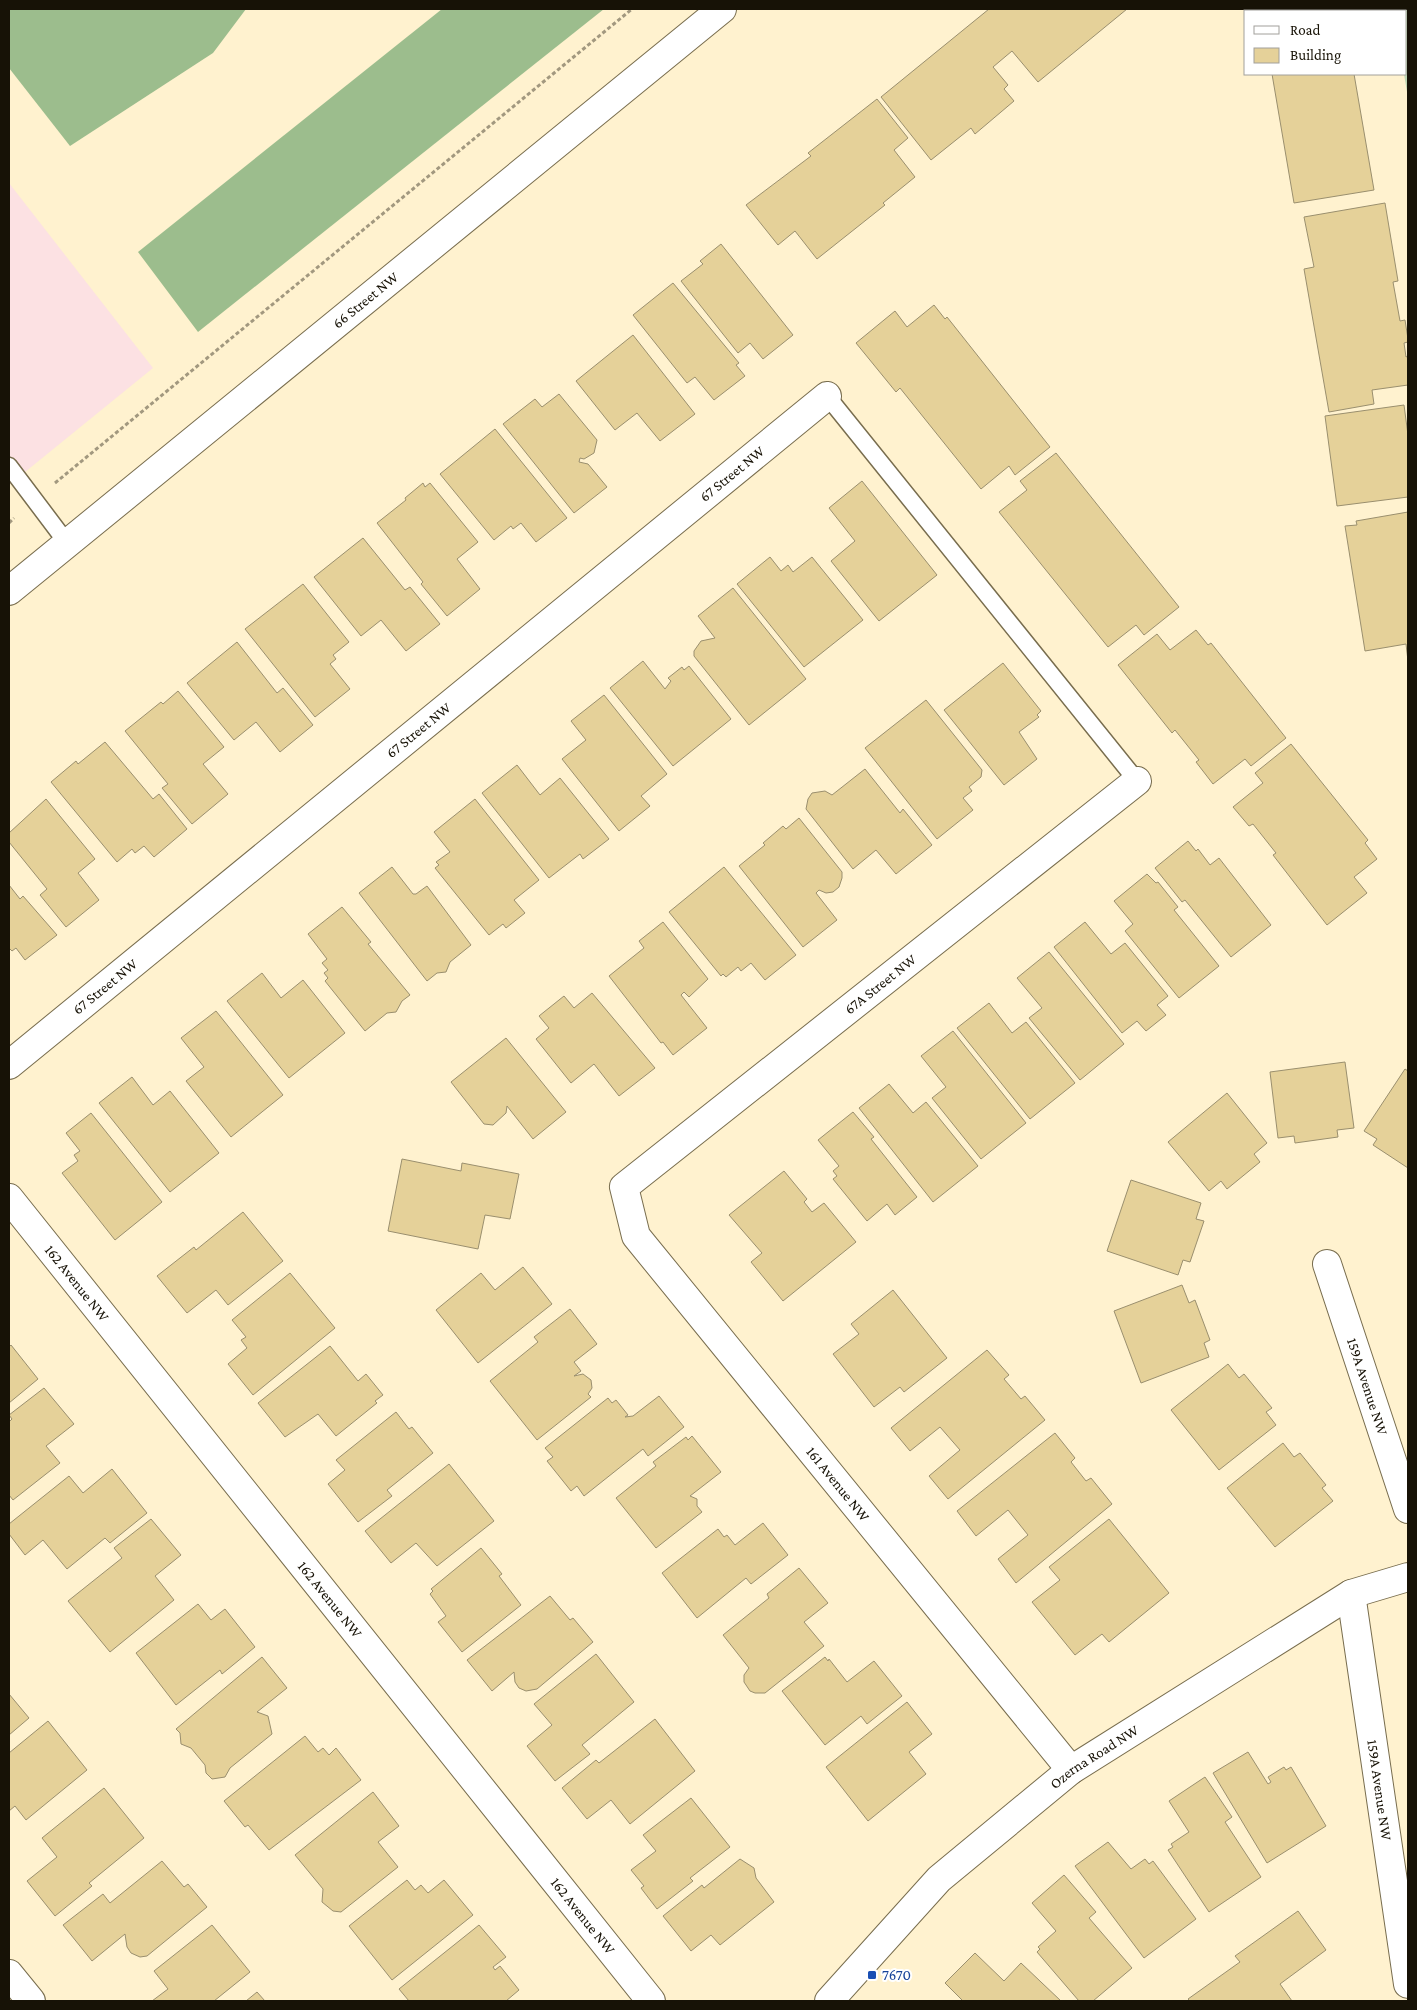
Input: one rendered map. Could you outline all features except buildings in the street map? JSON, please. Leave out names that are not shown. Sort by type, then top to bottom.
[{"type":"street","name":"66 Street NW","points":[[9,591],[722,9]]},
{"type":"street","name":"67 Street NW","points":[[9,1065],[827,396]]},
{"type":"street","name":"67A Street NW","points":[[624,1187],[1137,781]]},
{"type":"street","name":"161 Avenue NW","points":[[624,1187],[636,1236],[1071,1770]]},
{"type":"street","name":"162 Avenue NW","points":[[9,1198],[651,2001]]},
{"type":"street","name":"159A Avenue NW","points":[[1327,1264],[1408,1509]]},
{"type":"street","name":"Ozerna Road NW","points":[[829,2001],[939,1879],[1071,1770],[1352,1594],[1408,1577]]},
{"type":"street","name":"159A Avenue NW","points":[[1352,1594],[1408,1984]]},
{"type":"street","points":[[9,1974],[31,2001]]},
{"type":"lane","points":[[827,396],[1137,781]]},
{"type":"lane","points":[[9,466],[67,543]]},
{"type":"path","points":[[9,523],[632,9]]},
{"type":"shaded area","points":[[9,183],[153,368],[9,485]]},
{"type":"green space","points":[[9,9],[246,9],[213,53],[70,146],[9,68]]},
{"type":"green space","points":[[442,9],[604,9],[198,332],[138,252]]},
{"type":"green space","points":[[1408,9],[1408,98],[1404,75],[1407,75],[1407,10],[1392,10]]},
{"type":"place","name":"7670","points":[[872,1975]]}]
